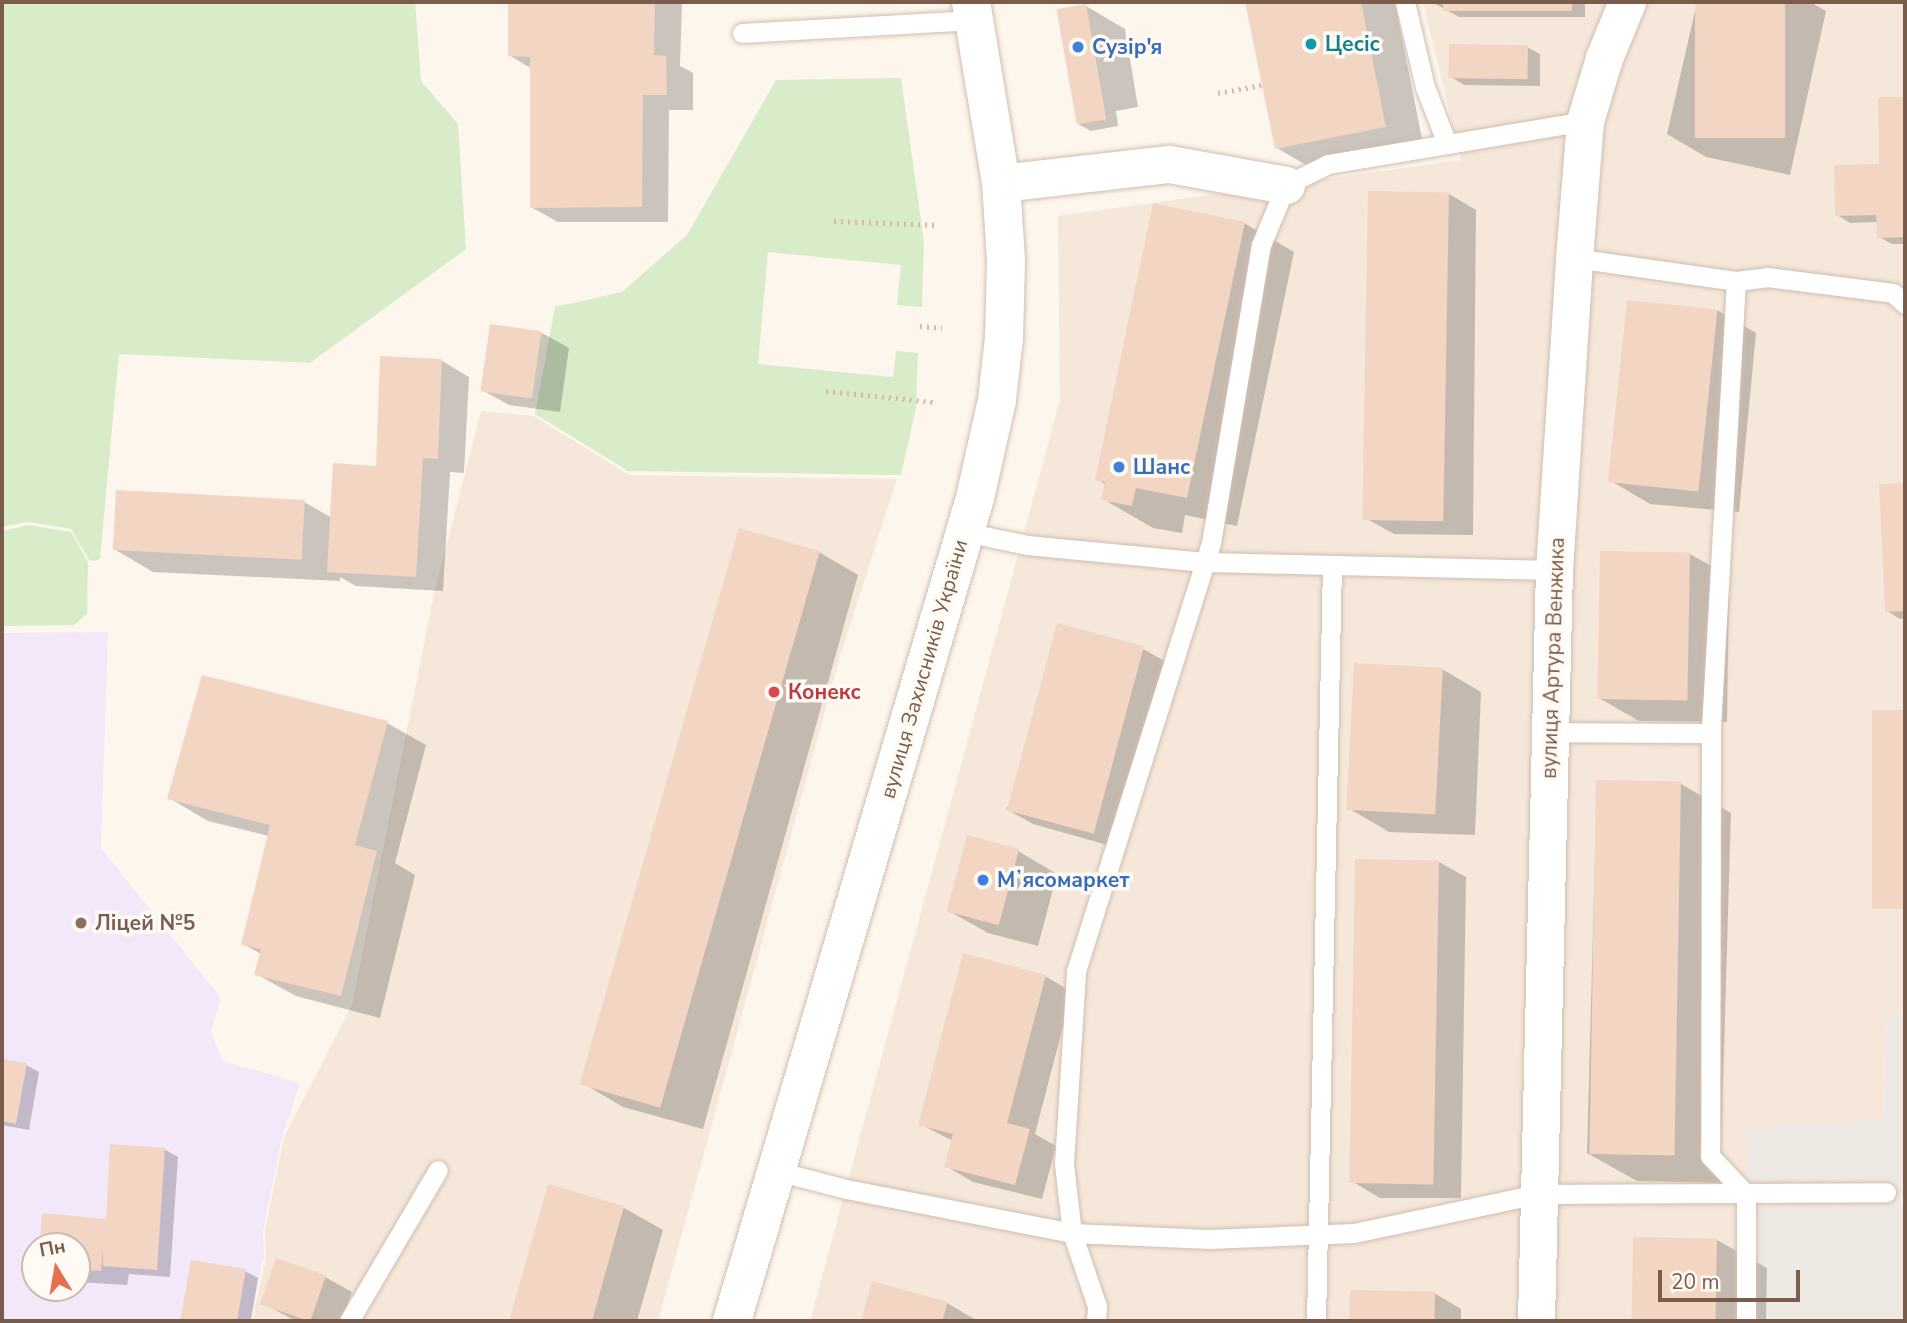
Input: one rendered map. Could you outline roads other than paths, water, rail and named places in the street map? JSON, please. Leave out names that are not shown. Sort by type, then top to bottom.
[{"type":"street","name":"вулиця Артура Венжика","points":[[1536,1321],[1555,570],[1574,258],[1585,121],[1604,58],[1627,2]]},
{"type":"street","name":"вулиця Захисників України","points":[[732,1321],[965,532],[997,400],[1004,338],[1006,260],[1001,183],[972,11]]},
{"type":"street","points":[[1001,183],[1169,164],[1286,185]]},
{"type":"lane","points":[[1405,2],[1425,86],[1447,144]]},
{"type":"lane","points":[[742,33],[972,11]]},
{"type":"lane","points":[[1096,1321],[1097,1306],[1072,1233],[1064,1164],[1076,971],[1210,543],[1261,245],[1286,185],[1328,164],[1585,121]]},
{"type":"lane","points":[[1574,258],[1736,281],[1767,277],[1893,293],[1905,304]]},
{"type":"lane","points":[[1736,281],[1711,733],[1710,1156],[1746,1194],[1746,1321]]},
{"type":"lane","points":[[965,532],[1027,545],[1204,562],[1555,570]]},
{"type":"lane","points":[[1316,1321],[1320,1235],[1332,565]]},
{"type":"lane","points":[[1550,732],[1711,733]]},
{"type":"lane","points":[[349,1321],[439,1170]]},
{"type":"lane","points":[[777,1171],[846,1189],[1072,1233],[1209,1239],[1354,1233],[1538,1194],[1886,1192]]},
{"type":"place","name":"Цесіс","points":[[1311,44]]},
{"type":"place","name":"Сузір'я","points":[[1078,47]]},
{"type":"place","name":"Шанс","points":[[1119,467]]},
{"type":"place","name":"Конекс","points":[[774,692]]},
{"type":"place","name":"Мʼясомаркет","points":[[983,880]]},
{"type":"place","name":"Ліцей №5","points":[[81,923]]}]
